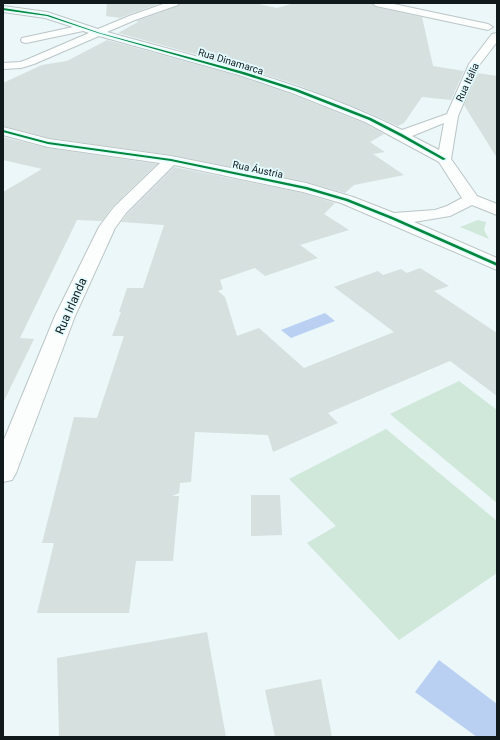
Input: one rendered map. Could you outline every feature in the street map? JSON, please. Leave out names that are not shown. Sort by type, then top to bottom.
[{"type":"street","points":[[23,43],[56,33],[115,23],[175,3]]},
{"type":"street","points":[[376,3],[489,27]]},
{"type":"street","points":[[8,9],[36,4],[47,16],[44,22],[23,43]]},
{"type":"street","name":"Rua Dinamarca","points":[[8,9],[47,16],[296,90],[370,119],[444,159]]},
{"type":"street","points":[[74,24],[115,23]]},
{"type":"street","points":[[3,66],[21,65],[100,33],[115,23]]},
{"type":"street","points":[[115,23],[124,40]]},
{"type":"street","points":[[489,27],[482,30],[484,33],[497,38]]},
{"type":"street","name":"Rua Itália","points":[[444,159],[452,116],[475,64],[485,50],[497,38]]},
{"type":"street","points":[[23,43],[31,49],[60,49]]},
{"type":"street","name":"Rua Itália","points":[[401,135],[452,116]]},
{"type":"street","name":"Rua Áustria","points":[[3,131],[48,143],[171,160],[306,188],[347,200],[392,218],[497,265]]},
{"type":"street","points":[[444,159],[471,199],[497,210]]},
{"type":"street","name":"Rua Irlanda","points":[[3,473],[66,316],[107,227],[120,210],[171,160]]},
{"type":"street","points":[[392,218],[430,216],[445,213],[459,208],[471,199]]},
{"type":"green space","points":[[478,220],[486,222],[484,230],[489,239],[460,227]]},
{"type":"green space","points":[[459,381],[497,410],[497,503],[390,414]]},
{"type":"green space","points":[[386,429],[497,521],[497,573],[399,640],[307,543],[336,526],[289,479]]},
{"type":"water","points":[[325,313],[335,321],[291,338],[281,330]]},
{"type":"water","points":[[439,660],[497,704],[497,737],[477,737],[415,692]]},
{"type":"building","points":[[107,3],[161,3],[119,18],[106,16]]},
{"type":"building","points":[[180,3],[254,3],[277,8],[294,3],[371,3],[376,7],[422,17],[433,66],[464,71],[451,100],[422,97],[404,123],[398,126],[367,112],[295,84],[220,61],[118,33],[138,22],[136,21],[178,6]]},
{"type":"building","points":[[107,40],[239,76],[291,94],[364,123],[384,134],[370,142],[385,152],[373,154],[404,175],[354,185],[345,193],[306,182],[171,155],[49,138],[3,126],[3,83],[42,65],[67,61]]},
{"type":"building","points":[[478,73],[497,76],[497,158],[464,105]]},
{"type":"building","points":[[3,137],[48,148],[157,164],[113,206],[102,221],[77,220],[20,338],[34,339],[3,403],[3,192],[42,169],[3,160]]},
{"type":"building","points":[[174,167],[303,193],[335,203],[324,214],[349,230],[300,245],[318,258],[265,276],[255,268],[220,280],[223,289],[218,291],[225,297],[237,336],[259,328],[304,368],[394,332],[334,287],[378,271],[383,275],[401,269],[407,273],[420,268],[449,286],[434,291],[497,333],[497,396],[450,361],[328,413],[338,423],[273,452],[268,435],[195,432],[191,482],[180,483],[179,493],[172,496],[179,496],[173,561],[136,561],[129,613],[37,613],[54,543],[42,543],[74,417],[97,418],[124,336],[112,336],[121,312],[119,312],[127,288],[143,288],[164,225],[121,222],[127,214]]},
{"type":"building","points":[[251,495],[280,495],[282,535],[251,536]]},
{"type":"building","points":[[207,632],[226,737],[59,737],[57,658]]},
{"type":"building","points":[[321,679],[332,737],[275,737],[265,690]]},
{"type":"cycle path","points":[[3,9],[47,15],[99,33],[243,73],[296,90],[370,119],[444,159]]},
{"type":"cycle path","points":[[3,131],[48,143],[171,160],[306,188],[347,200],[392,218],[497,265]]}]
